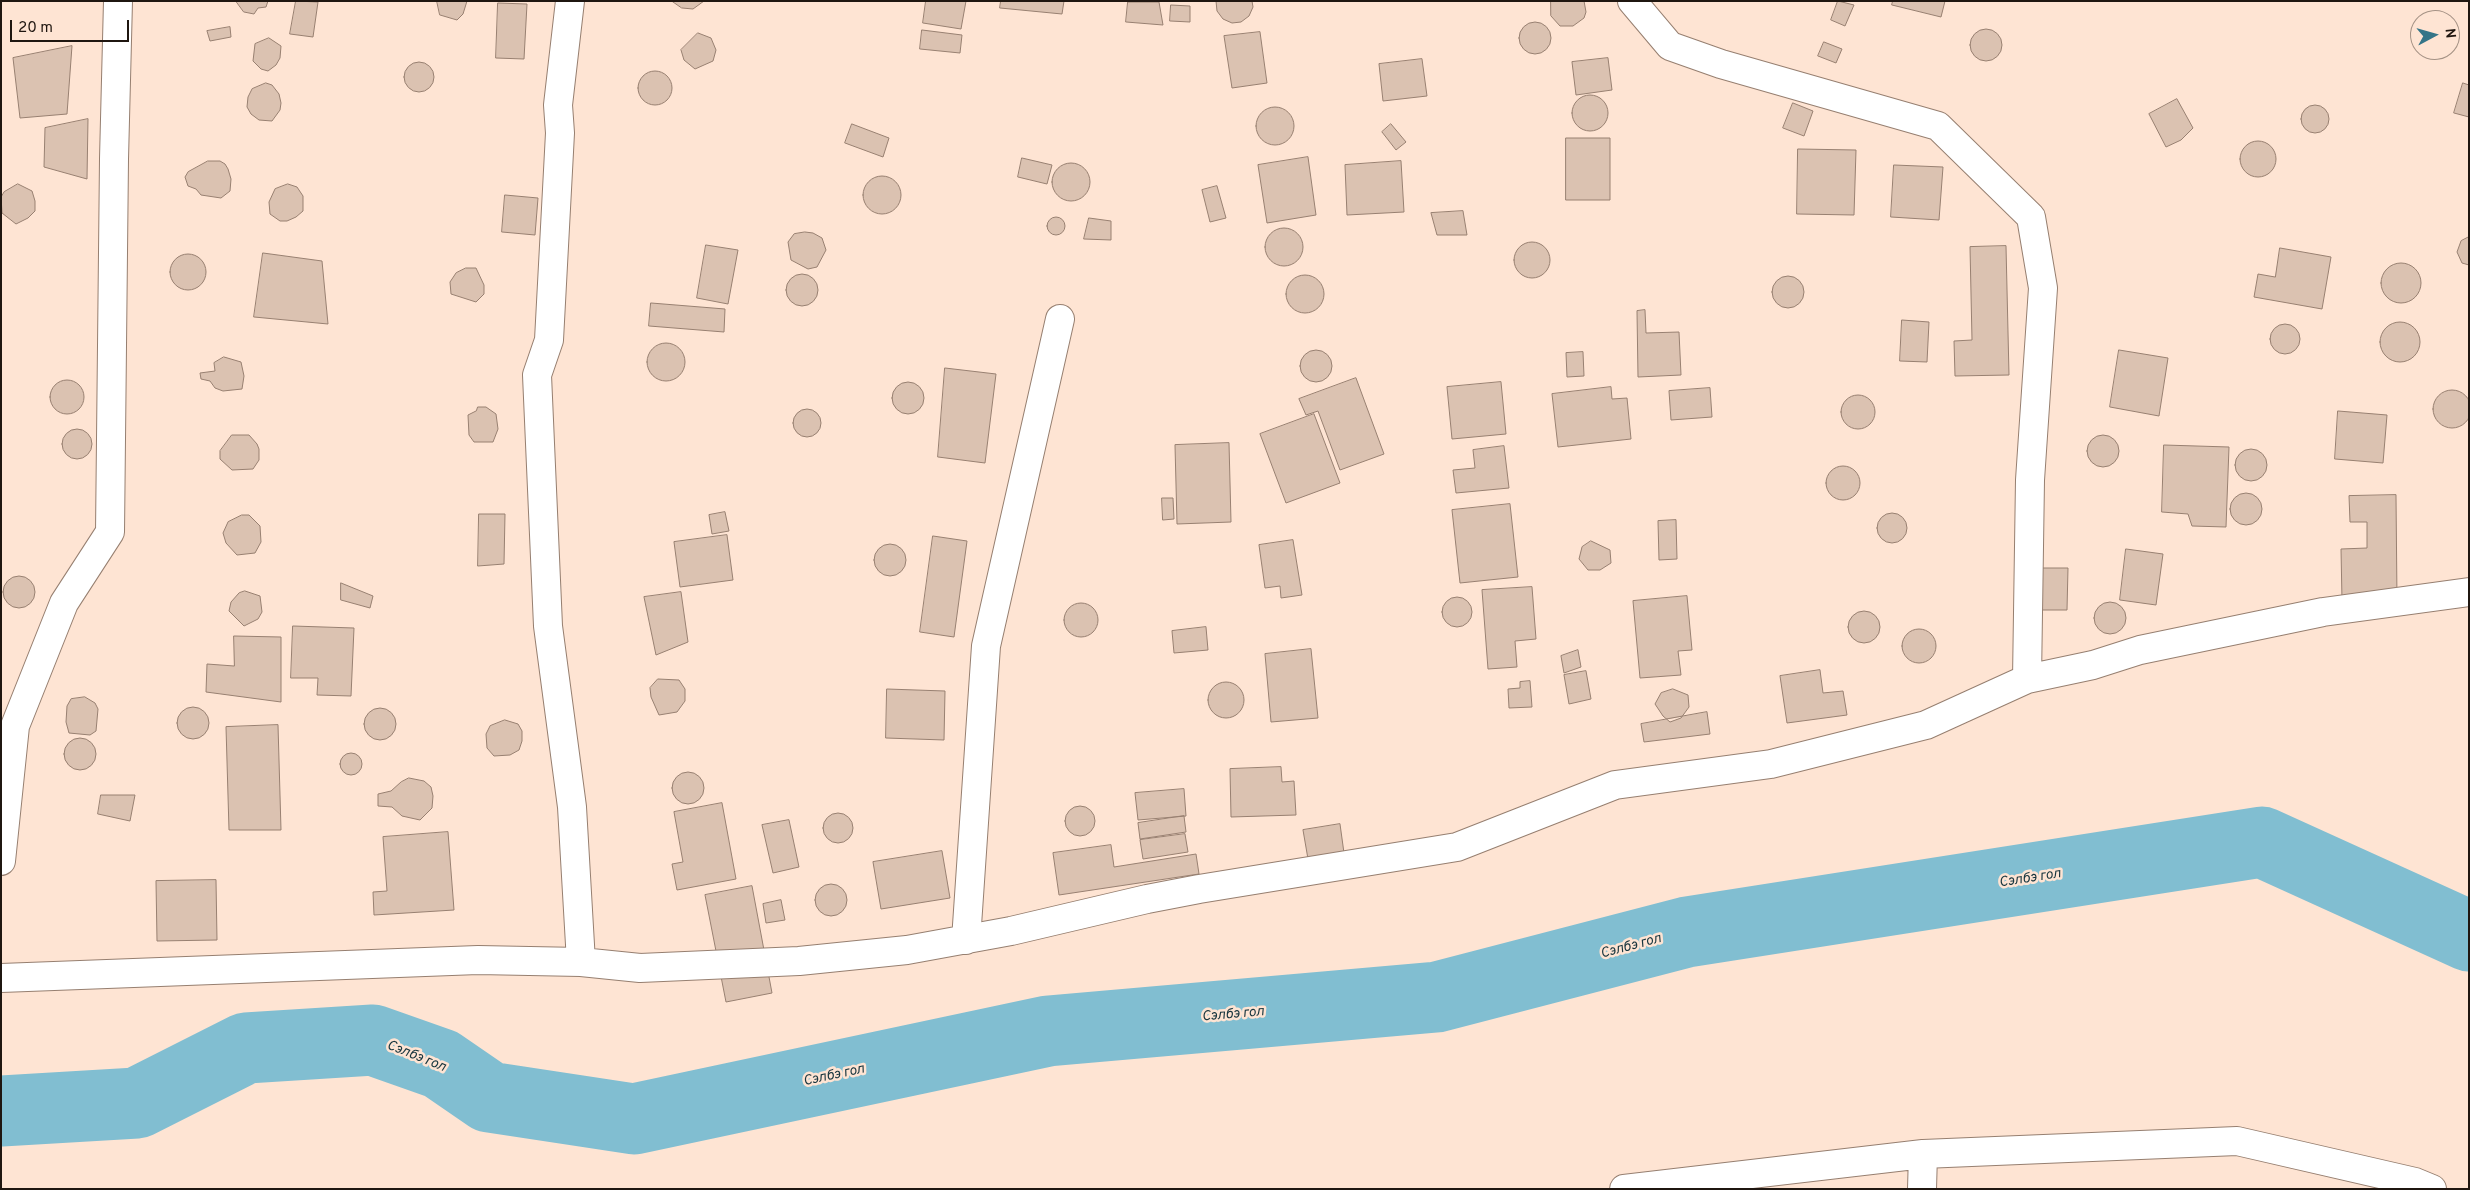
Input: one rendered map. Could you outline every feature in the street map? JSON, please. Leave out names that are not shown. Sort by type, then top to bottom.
[{"type":"street","points":[[1,860],[15,726],[64,603],[110,532],[114,159],[118,1]]},
{"type":"street","points":[[570,1],[558,105],[560,133],[549,340],[537,375],[548,626],[572,808],[580,962]]},
{"type":"street","points":[[1632,1],[1670,46],[1721,64],[1938,126],[2031,217],[2043,288],[2030,480],[2026,679]]},
{"type":"street","points":[[966,940],[986,646],[1060,319]]},
{"type":"street","points":[[1,978],[449,961],[580,962],[640,968],[799,961],[907,950],[966,940],[1191,891],[1457,847],[1615,786],[1772,764],[1926,725],[2026,679],[2093,664],[2140,650],[2323,612],[2469,592]]},
{"type":"street","points":[[1624,1189],[1923,1154],[2237,1141],[2415,1182],[2432,1189]]},
{"type":"street","points":[[1922,1189],[1923,1154]]},
{"type":"building","points":[[236,1],[268,1],[266,7],[258,8],[254,14],[244,12]]},
{"type":"building","points":[[296,1],[318,2],[313,37],[290,34]]},
{"type":"building","points":[[437,1],[467,1],[463,14],[457,20],[440,15]]},
{"type":"building","points":[[672,1],[704,1],[693,9],[682,8]]},
{"type":"building","points":[[926,1],[966,1],[961,29],[923,23]]},
{"type":"building","points":[[1001,1],[1064,1],[1062,14],[1000,8]]},
{"type":"building","points":[[1216,1],[1252,1],[1253,7],[1249,16],[1241,22],[1232,23],[1223,19],[1217,11]]},
{"type":"building","points":[[1551,1],[1584,1],[1586,12],[1584,18],[1573,26],[1560,26],[1551,16]]},
{"type":"building","points":[[1838,1],[1854,5],[1845,26],[1831,20]]},
{"type":"building","points":[[1893,1],[1945,1],[1941,17],[1892,5]]},
{"type":"building","points":[[1128,2],[1159,2],[1163,25],[1126,22]]},
{"type":"building","points":[[498,3],[527,4],[524,59],[496,58]]},
{"type":"building","points":[[1171,5],[1190,6],[1190,22],[1170,21]]},
{"type":"building","points":[[1535,22],[1546,27],[1551,38],[1546,49],[1535,54],[1524,49],[1519,38],[1524,27]]},
{"type":"building","points":[[230,27],[231,37],[210,41],[207,31]]},
{"type":"building","points":[[1986,29],[1992,30],[1997,34],[2001,39],[2001,51],[1997,56],[1992,60],[1986,61],[1980,60],[1975,56],[1971,51],[1970,45],[1971,39],[1975,34],[1980,30]]},
{"type":"building","points":[[922,30],[962,35],[960,53],[920,49]]},
{"type":"building","points":[[1260,32],[1267,83],[1232,88],[1224,36]]},
{"type":"building","points":[[698,33],[711,38],[716,50],[713,61],[695,69],[684,60],[681,50]]},
{"type":"building","points":[[269,38],[281,46],[280,58],[276,65],[268,71],[261,69],[253,61],[255,44]]},
{"type":"building","points":[[1824,42],[1842,49],[1836,63],[1818,56]]},
{"type":"building","points":[[72,46],[67,114],[20,118],[13,58]]},
{"type":"building","points":[[1608,58],[1612,90],[1576,95],[1572,62]]},
{"type":"building","points":[[1422,59],[1427,96],[1383,101],[1379,64]]},
{"type":"building","points":[[419,62],[430,66],[434,77],[430,88],[419,92],[408,88],[404,77],[408,66]]},
{"type":"building","points":[[655,71],[662,72],[667,76],[671,81],[671,95],[667,100],[662,104],[655,105],[648,104],[643,100],[639,95],[638,88],[639,81],[643,76],[648,72]]},
{"type":"building","points":[[266,83],[272,85],[279,94],[281,103],[280,110],[272,121],[259,120],[251,114],[247,107],[248,97],[252,89]]},
{"type":"building","points":[[2463,83],[2469,85],[2469,117],[2454,113]]},
{"type":"building","points":[[1590,95],[1603,100],[1608,113],[1603,126],[1590,131],[1577,126],[1572,113],[1577,100]]},
{"type":"building","points":[[2177,99],[2193,128],[2181,140],[2166,147],[2149,114]]},
{"type":"building","points":[[1793,103],[1813,111],[1804,136],[1783,128]]},
{"type":"building","points":[[2315,105],[2325,109],[2329,119],[2325,129],[2315,133],[2305,129],[2301,119],[2305,109]]},
{"type":"building","points":[[1275,107],[1288,113],[1294,126],[1288,139],[1275,145],[1262,139],[1256,126],[1262,113]]},
{"type":"building","points":[[88,119],[87,179],[44,167],[45,128]]},
{"type":"building","points":[[852,124],[889,138],[883,157],[845,143]]},
{"type":"building","points":[[1391,124],[1406,142],[1396,150],[1382,132]]},
{"type":"building","points":[[1566,138],[1610,138],[1610,200],[1566,200]]},
{"type":"building","points":[[2258,141],[2265,142],[2271,146],[2275,152],[2275,166],[2271,172],[2265,176],[2258,177],[2251,176],[2245,172],[2241,166],[2240,159],[2241,152],[2245,146],[2251,142]]},
{"type":"building","points":[[1798,149],[1856,150],[1854,215],[1797,214]]},
{"type":"building","points":[[1308,157],[1316,215],[1267,223],[1258,165]]},
{"type":"building","points":[[1022,158],[1052,165],[1047,184],[1018,177]]},
{"type":"building","points":[[208,161],[220,161],[228,169],[231,179],[230,191],[221,198],[201,195],[196,189],[188,186],[185,177],[188,172]]},
{"type":"building","points":[[1401,161],[1404,212],[1347,215],[1345,165]]},
{"type":"building","points":[[1071,163],[1084,169],[1090,182],[1084,195],[1071,201],[1058,195],[1052,182],[1058,169]]},
{"type":"building","points":[[1894,165],[1943,167],[1939,220],[1891,217]]},
{"type":"building","points":[[882,176],[895,182],[901,195],[895,208],[882,214],[869,208],[863,195],[869,182]]},
{"type":"building","points":[[18,184],[32,191],[35,211],[28,218],[16,224],[2,213],[1,197],[4,192]]},
{"type":"building","points":[[288,184],[297,187],[303,196],[303,211],[287,221],[280,221],[270,214],[269,202],[275,189]]},
{"type":"building","points":[[1217,186],[1226,218],[1210,222],[1202,190]]},
{"type":"building","points":[[505,195],[538,198],[535,235],[502,232]]},
{"type":"building","points":[[1463,211],[1467,235],[1437,235],[1431,213]]},
{"type":"building","points":[[1056,217],[1062,220],[1065,226],[1062,232],[1056,235],[1050,232],[1047,226],[1050,220]]},
{"type":"building","points":[[1089,218],[1111,221],[1111,240],[1084,239]]},
{"type":"building","points":[[1284,228],[1297,234],[1303,247],[1297,260],[1284,266],[1271,260],[1265,247],[1271,234]]},
{"type":"building","points":[[813,233],[822,238],[826,250],[817,267],[808,269],[791,260],[788,242],[794,234]]},
{"type":"building","points":[[2469,237],[2469,265],[2462,263],[2457,252],[2461,241]]},
{"type":"building","points":[[1532,242],[1545,247],[1550,260],[1545,273],[1532,278],[1519,273],[1514,260],[1519,247]]},
{"type":"building","points":[[706,245],[738,250],[728,304],[697,298]]},
{"type":"building","points":[[2006,246],[2009,375],[1955,376],[1954,341],[1972,340],[1970,247]]},
{"type":"building","points":[[2280,248],[2331,257],[2322,309],[2254,297],[2258,274],[2275,277]]},
{"type":"building","points":[[263,253],[322,261],[328,324],[254,317]]},
{"type":"building","points":[[188,254],[201,259],[206,272],[201,285],[188,290],[175,285],[170,272],[175,259]]},
{"type":"building","points":[[2405,263],[2412,266],[2418,272],[2421,283],[2420,291],[2412,300],[2405,303],[2397,303],[2390,300],[2382,291],[2381,279],[2384,272],[2393,264]]},
{"type":"building","points":[[466,268],[476,268],[484,285],[484,294],[476,302],[451,294],[450,282],[456,273]]},
{"type":"building","points":[[802,274],[813,279],[818,290],[813,301],[802,306],[791,301],[786,290],[791,279]]},
{"type":"building","points":[[1305,275],[1318,281],[1324,294],[1318,307],[1305,313],[1292,307],[1286,294],[1292,281]]},
{"type":"building","points":[[1788,276],[1799,281],[1804,292],[1799,303],[1788,308],[1777,303],[1772,292],[1777,281]]},
{"type":"building","points":[[651,303],[725,309],[724,332],[649,326]]},
{"type":"building","points":[[1645,310],[1646,333],[1679,332],[1681,375],[1638,377],[1637,311]]},
{"type":"building","points":[[1902,320],[1929,322],[1927,362],[1900,361]]},
{"type":"building","points":[[2404,322],[2411,325],[2417,331],[2420,342],[2419,350],[2411,359],[2404,362],[2396,362],[2389,359],[2381,350],[2380,338],[2383,331],[2392,323]]},
{"type":"building","points":[[2285,324],[2296,328],[2300,339],[2296,350],[2285,354],[2274,350],[2270,339],[2274,328]]},
{"type":"building","points":[[666,343],[679,349],[685,362],[679,375],[666,381],[653,375],[647,362],[653,349]]},
{"type":"building","points":[[1316,350],[1327,355],[1332,366],[1327,377],[1316,382],[1305,377],[1300,366],[1305,355]]},
{"type":"building","points":[[2119,350],[2168,358],[2159,416],[2110,407]]},
{"type":"building","points":[[1583,352],[1584,376],[1567,377],[1566,353]]},
{"type":"building","points":[[224,357],[241,362],[244,376],[242,389],[223,391],[215,388],[210,381],[201,379],[200,373],[215,371],[214,363]]},
{"type":"building","points":[[945,368],[996,374],[985,463],[938,457]]},
{"type":"building","points":[[1356,378],[1384,454],[1340,470],[1318,411],[1306,415],[1299,399]]},
{"type":"building","points":[[67,380],[74,381],[79,385],[83,390],[83,404],[79,409],[74,413],[67,414],[60,413],[55,409],[51,404],[50,397],[51,390],[55,385],[60,381]]},
{"type":"building","points":[[908,382],[919,387],[924,398],[919,409],[908,414],[897,409],[892,398],[897,387]]},
{"type":"building","points":[[1501,382],[1506,434],[1452,439],[1447,387]]},
{"type":"building","points":[[1611,387],[1612,399],[1627,398],[1631,439],[1558,447],[1552,394]]},
{"type":"building","points":[[1710,388],[1712,417],[1671,420],[1669,391]]},
{"type":"building","points":[[2452,390],[2459,391],[2465,396],[2470,402],[2470,416],[2465,422],[2459,427],[2452,428],[2445,427],[2439,422],[2434,416],[2433,409],[2434,402],[2439,396],[2445,391]]},
{"type":"building","points":[[1858,395],[1865,396],[1870,400],[1874,405],[1874,419],[1870,424],[1865,428],[1858,429],[1851,428],[1846,424],[1842,419],[1841,412],[1842,405],[1846,400],[1851,396]]},
{"type":"building","points":[[478,407],[486,407],[496,414],[498,429],[493,442],[474,442],[469,435],[468,415],[476,411]]},
{"type":"building","points":[[807,409],[817,413],[821,423],[817,433],[807,437],[797,433],[793,423],[797,413]]},
{"type":"building","points":[[2338,411],[2387,415],[2383,463],[2335,459]]},
{"type":"building","points":[[1314,414],[1340,483],[1286,503],[1260,434]]},
{"type":"building","points":[[77,429],[83,430],[91,438],[91,450],[83,458],[77,459],[71,458],[63,450],[62,444],[63,438],[71,430]]},
{"type":"building","points":[[232,435],[249,435],[257,444],[259,460],[253,469],[232,470],[220,459],[220,451]]},
{"type":"building","points":[[2103,435],[2114,440],[2119,451],[2114,462],[2103,467],[2092,462],[2087,451],[2092,440]]},
{"type":"building","points":[[1229,443],[1231,522],[1177,524],[1175,445]]},
{"type":"building","points":[[2164,445],[2229,447],[2226,527],[2192,526],[2188,514],[2162,512]]},
{"type":"building","points":[[1504,446],[1509,488],[1456,493],[1453,470],[1475,468],[1473,450]]},
{"type":"building","points":[[2251,449],[2257,450],[2262,454],[2266,459],[2266,471],[2262,476],[2257,480],[2251,481],[2245,480],[2240,476],[2236,471],[2235,465],[2236,459],[2240,454],[2245,450]]},
{"type":"building","points":[[1843,466],[1850,467],[1855,471],[1859,476],[1859,490],[1855,495],[1850,499],[1843,500],[1836,499],[1831,495],[1827,490],[1826,483],[1827,476],[1831,471],[1836,467]]},
{"type":"building","points":[[2246,493],[2252,494],[2257,498],[2261,503],[2261,515],[2257,520],[2252,524],[2246,525],[2240,524],[2235,520],[2231,515],[2230,509],[2231,503],[2235,498],[2240,494]]},
{"type":"building","points":[[2396,495],[2397,600],[2342,601],[2341,549],[2367,548],[2367,522],[2350,522],[2349,496]]},
{"type":"building","points":[[1162,498],[1173,498],[1174,519],[1163,520]]},
{"type":"building","points":[[1510,504],[1518,577],[1460,583],[1452,510]]},
{"type":"building","points":[[725,512],[729,531],[712,534],[709,515]]},
{"type":"building","points":[[1892,513],[1903,517],[1907,528],[1903,539],[1892,543],[1881,539],[1877,528],[1881,517]]},
{"type":"building","points":[[479,514],[505,514],[504,564],[478,566]]},
{"type":"building","points":[[242,515],[249,515],[260,526],[261,542],[255,553],[237,555],[226,543],[223,533],[228,522]]},
{"type":"building","points":[[1676,520],[1677,559],[1659,560],[1658,521]]},
{"type":"building","points":[[727,535],[733,580],[680,587],[674,542]]},
{"type":"building","points":[[933,536],[967,541],[954,637],[920,632]]},
{"type":"building","points":[[1293,540],[1302,595],[1281,598],[1280,586],[1265,588],[1259,545]]},
{"type":"building","points":[[1591,541],[1610,550],[1611,563],[1600,570],[1588,570],[1579,559],[1582,547]]},
{"type":"building","points":[[890,544],[901,549],[906,560],[901,571],[890,576],[879,571],[874,560],[879,549]]},
{"type":"building","points":[[2126,549],[2163,554],[2156,605],[2120,600]]},
{"type":"building","points":[[2041,568],[2068,568],[2067,610],[2041,610]]},
{"type":"building","points":[[19,576],[30,581],[35,592],[30,603],[19,608],[8,603],[3,592],[8,581]]},
{"type":"building","points":[[341,583],[373,596],[370,608],[341,600]]},
{"type":"building","points":[[1532,587],[1536,639],[1515,641],[1517,667],[1488,669],[1482,590]]},
{"type":"building","points":[[245,591],[260,596],[262,612],[258,619],[244,626],[229,611],[231,602],[239,593]]},
{"type":"building","points":[[681,592],[688,642],[656,655],[644,597]]},
{"type":"building","points":[[1687,596],[1692,650],[1678,651],[1681,675],[1640,678],[1633,601]]},
{"type":"building","points":[[1457,597],[1468,601],[1472,612],[1468,623],[1457,627],[1446,623],[1442,612],[1446,601]]},
{"type":"building","points":[[2110,602],[2121,607],[2126,618],[2121,629],[2110,634],[2099,629],[2094,618],[2099,607]]},
{"type":"building","points":[[1081,603],[1093,608],[1098,620],[1093,632],[1081,637],[1069,632],[1064,620],[1069,608]]},
{"type":"building","points":[[1864,611],[1875,616],[1880,627],[1875,638],[1864,643],[1853,638],[1848,627],[1853,616]]},
{"type":"building","points":[[293,626],[354,628],[351,696],[317,695],[318,678],[291,678]]},
{"type":"building","points":[[1206,627],[1208,650],[1174,653],[1172,631]]},
{"type":"building","points":[[1919,629],[1926,630],[1931,634],[1935,639],[1935,653],[1931,658],[1926,662],[1919,663],[1912,662],[1907,658],[1903,653],[1902,646],[1903,639],[1907,634],[1912,630]]},
{"type":"building","points":[[234,636],[281,637],[281,702],[206,692],[207,664],[234,666]]},
{"type":"building","points":[[1311,649],[1318,718],[1271,722],[1265,654]]},
{"type":"building","points":[[1578,650],[1581,667],[1564,673],[1561,656]]},
{"type":"building","points":[[1820,670],[1823,693],[1843,691],[1847,715],[1787,723],[1780,676]]},
{"type":"building","points":[[1586,671],[1591,699],[1569,704],[1564,675]]},
{"type":"building","points":[[658,679],[679,680],[685,689],[685,701],[677,712],[659,715],[651,697],[650,688]]},
{"type":"building","points":[[1530,681],[1532,707],[1509,708],[1508,689],[1520,688],[1520,682]]},
{"type":"building","points":[[1226,682],[1238,688],[1244,700],[1238,712],[1226,718],[1214,712],[1208,700],[1214,688]]},
{"type":"building","points":[[887,689],[945,691],[944,740],[886,738]]},
{"type":"building","points":[[1673,689],[1688,695],[1689,707],[1681,718],[1670,722],[1663,716],[1655,704],[1661,693]]},
{"type":"building","points":[[85,697],[95,703],[98,709],[96,731],[90,735],[69,733],[66,722],[67,706],[71,699]]},
{"type":"building","points":[[193,707],[204,712],[209,723],[204,734],[193,739],[182,734],[177,723],[182,712]]},
{"type":"building","points":[[380,708],[391,713],[396,724],[391,735],[380,740],[369,735],[364,724],[369,713]]},
{"type":"building","points":[[1707,712],[1710,734],[1644,742],[1641,724]]},
{"type":"building","points":[[505,720],[518,724],[522,731],[522,741],[519,750],[510,755],[494,756],[487,748],[486,734],[490,726]]},
{"type":"building","points":[[278,725],[281,830],[229,830],[226,727]]},
{"type":"building","points":[[80,738],[91,743],[96,754],[91,765],[80,770],[69,765],[64,754],[69,743]]},
{"type":"building","points":[[351,753],[359,756],[362,764],[359,772],[351,775],[343,772],[340,764],[343,756]]},
{"type":"building","points":[[1281,767],[1282,782],[1294,781],[1296,815],[1231,817],[1230,769]]},
{"type":"building","points":[[688,772],[699,777],[704,788],[699,799],[688,804],[677,799],[672,788],[677,777]]},
{"type":"building","points":[[409,778],[424,781],[431,787],[433,796],[432,808],[420,820],[402,816],[392,807],[378,806],[378,794],[391,791]]},
{"type":"building","points":[[1184,789],[1186,816],[1138,820],[1135,793]]},
{"type":"building","points":[[101,795],[135,795],[130,821],[98,814]]},
{"type":"building","points":[[722,803],[736,879],[677,890],[672,864],[683,862],[674,812]]},
{"type":"building","points":[[1080,806],[1086,807],[1094,815],[1094,827],[1086,835],[1080,836],[1074,835],[1066,827],[1065,821],[1066,815],[1074,807]]},
{"type":"building","points":[[838,813],[849,817],[853,828],[849,839],[838,843],[827,839],[823,828],[827,817]]},
{"type":"building","points":[[1184,816],[1186,832],[1140,839],[1138,823]]},
{"type":"building","points":[[789,820],[799,867],[773,873],[762,825]]},
{"type":"building","points":[[1340,824],[1344,853],[1308,859],[1303,830]]},
{"type":"building","points":[[448,832],[454,910],[374,915],[373,892],[387,891],[383,837]]},
{"type":"building","points":[[1185,834],[1188,852],[1143,859],[1140,840]]},
{"type":"building","points":[[1111,845],[1114,867],[1196,854],[1199,874],[1059,895],[1053,853]]},
{"type":"building","points":[[942,851],[950,898],[881,909],[873,862]]},
{"type":"building","points":[[216,880],[217,940],[157,941],[156,881]]},
{"type":"building","points":[[831,884],[842,889],[847,900],[842,911],[831,916],[820,911],[815,900],[820,889]]},
{"type":"building","points":[[752,886],[772,993],[726,1002],[705,895]]},
{"type":"building","points":[[781,900],[785,920],[766,923],[763,904]]},
{"type":"waterway","name":"Сэлбэ гол","points":[[1,1111],[137,1103],[246,1048],[373,1040],[441,1064],[489,1097],[634,1119],[1048,1031],[1437,997],[1687,932],[2262,842],[2469,936]]}]
